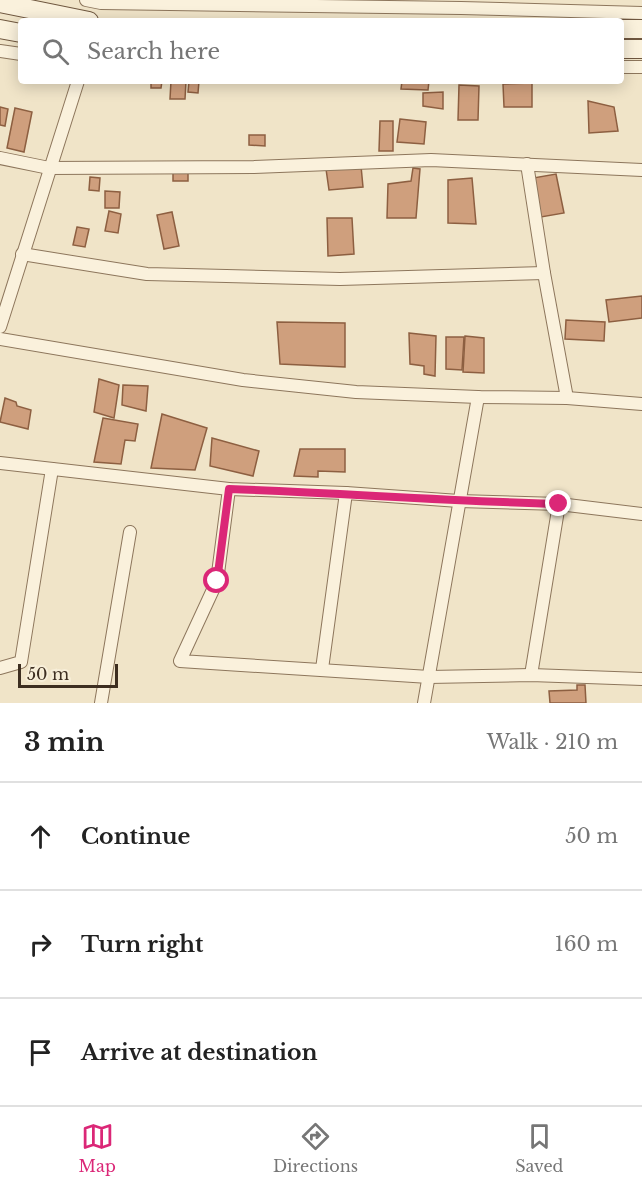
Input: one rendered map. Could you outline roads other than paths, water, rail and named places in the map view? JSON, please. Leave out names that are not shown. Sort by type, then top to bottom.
[{"type":"street","points":[[86,0],[102,2],[460,4],[642,14]]},
{"type":"street","points":[[0,3],[74,18]]},
{"type":"street","points":[[0,29],[18,32]]},
{"type":"street","points":[[624,29],[642,29]]},
{"type":"street","points":[[624,49],[642,49]]},
{"type":"street","points":[[0,51],[18,54]]},
{"type":"street","points":[[624,67],[642,67]]},
{"type":"street","points":[[0,327],[77,84]]},
{"type":"street","points":[[0,158],[49,168],[254,167],[431,160],[642,170]]},
{"type":"street","points":[[527,164],[567,398]]},
{"type":"street","points":[[22,254],[147,274],[339,279],[544,273]]},
{"type":"street","points":[[0,339],[243,380],[356,392],[478,398],[567,398],[642,404]]},
{"type":"street","points":[[424,703],[478,398]]},
{"type":"street","points":[[0,463],[229,489],[559,504],[642,514]]},
{"type":"street","points":[[0,668],[21,662],[51,469]]},
{"type":"street","points":[[229,489],[217,581],[180,661],[429,677],[531,675],[642,679]]},
{"type":"street","points":[[322,669],[346,493]]},
{"type":"street","points":[[531,675],[559,504]]},
{"type":"street","points":[[101,703],[130,532]]}]
